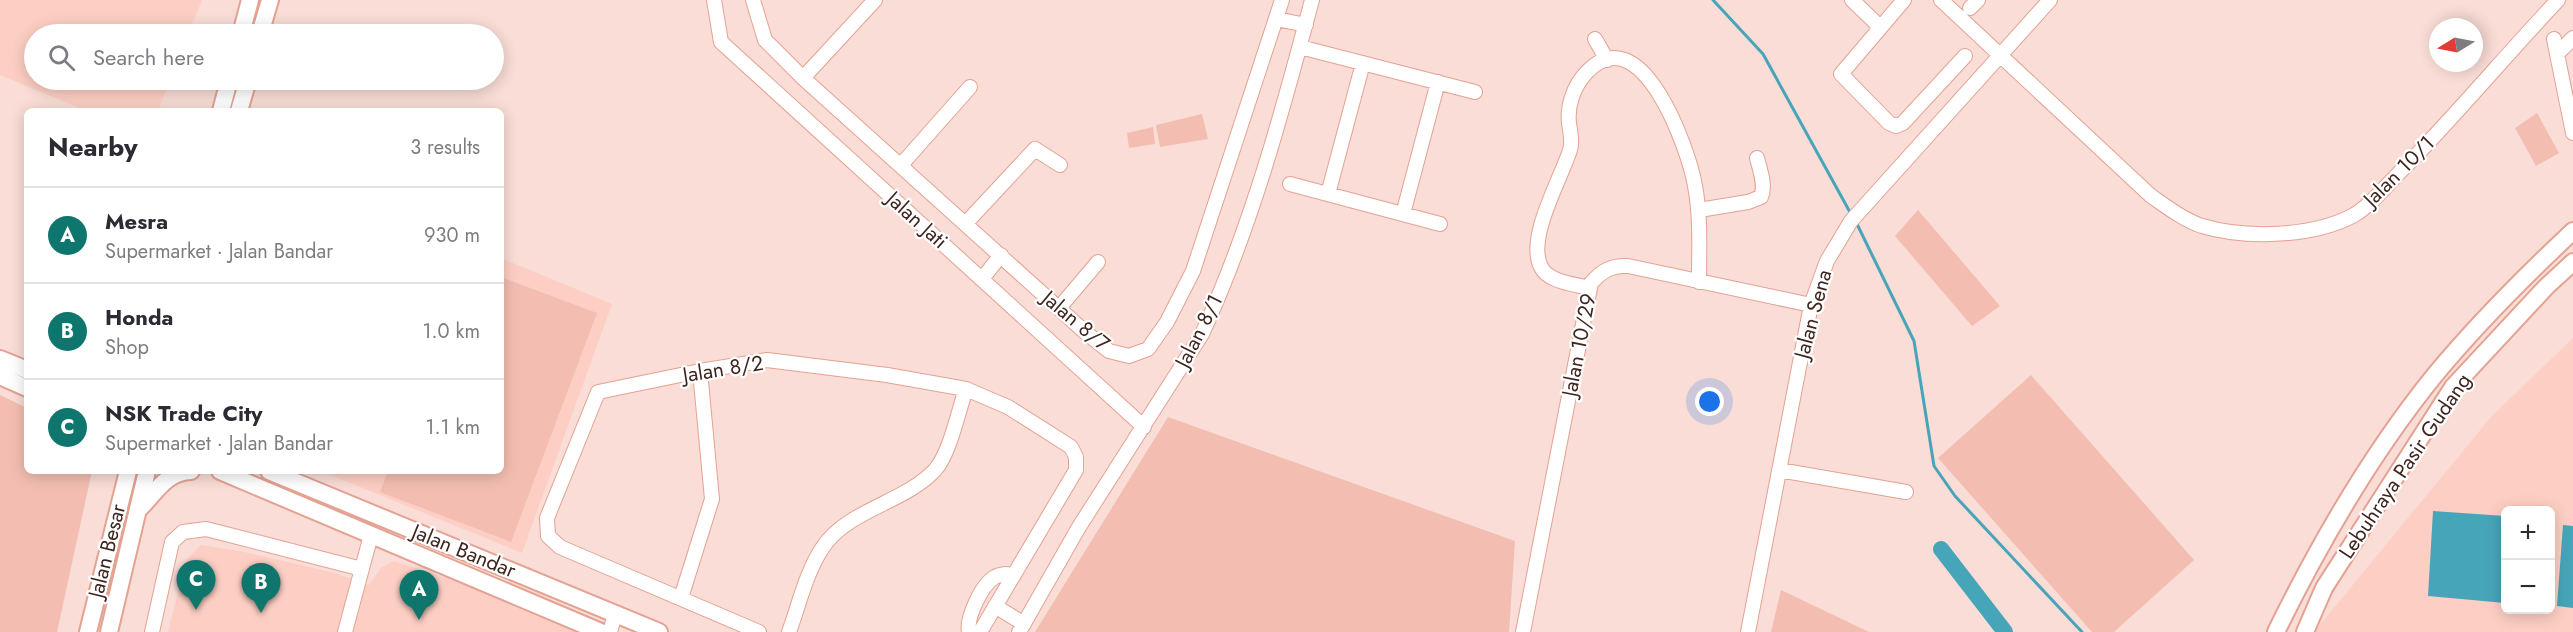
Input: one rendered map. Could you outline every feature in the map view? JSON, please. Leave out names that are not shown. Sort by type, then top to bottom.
[{"type":"main road","points":[[244,24],[250,0]]},
{"type":"main road","points":[[263,24],[270,0]]},
{"type":"main road","points":[[222,108],[226,90]]},
{"type":"main road","points":[[240,108],[245,90]]},
{"type":"main road","name":"Lebuhraya Pasir Gudang","points":[[2276,632],[2305,573],[2364,473],[2434,377],[2523,278],[2573,231]]},
{"type":"main road","name":"Lebuhraya Pasir Gudang","points":[[2305,632],[2324,588],[2453,387],[2530,303],[2573,262]]},
{"type":"main road","points":[[0,359],[24,369]]},
{"type":"main road","points":[[0,376],[24,387]]},
{"type":"main road","name":"Jalan Besar","points":[[109,632],[146,474]]},
{"type":"main road","points":[[138,510],[167,478],[176,474]]},
{"type":"main road","name":"Jalan Bandar","points":[[227,474],[595,631]]},
{"type":"main road","name":"Jalan Bandar","points":[[276,474],[659,632]]},
{"type":"main road","name":"Jalan Besar","points":[[88,632],[124,476]]},
{"type":"street","name":"Jalan Jati","points":[[714,0],[722,42],[1144,427]]},
{"type":"street","name":"Jalan 8/7","points":[[753,0],[765,40],[803,78],[1085,332],[1112,352],[1129,356],[1141,354],[1152,345],[1167,322],[1193,271],[1282,0]]},
{"type":"street","points":[[803,78],[874,0]]},
{"type":"street","name":"Jalan 8/1","points":[[1021,628],[1078,527],[1202,334],[1217,301],[1260,184],[1312,0]]},
{"type":"street","points":[[1852,0],[1881,27]]},
{"type":"street","points":[[1904,0],[1840,74],[1893,125],[1903,123],[1965,56]]},
{"type":"street","name":"Jalan 10/1","points":[[1941,0],[2112,162],[2171,210],[2202,226],[2258,233],[2304,231],[2344,219],[2364,208],[2421,150],[2558,0]]},
{"type":"street","name":"Jalan Sena","points":[[1748,632],[1811,305],[1827,261],[1851,221],[2050,0]]},
{"type":"street","points":[[1276,19],[1306,25]]},
{"type":"street","points":[[2557,54],[2573,38]]},
{"type":"street","points":[[1595,39],[1608,60]]},
{"type":"street","points":[[2554,39],[2573,133]]},
{"type":"street","points":[[1300,47],[1475,92]]},
{"type":"street","points":[[1589,288],[1545,273],[1538,259],[1537,250],[1543,222],[1571,148],[1568,114],[1574,92],[1587,72],[1608,60],[1620,59],[1636,66],[1660,92],[1675,123],[1693,175],[1699,210],[1700,282]]},
{"type":"street","points":[[1328,194],[1363,63]]},
{"type":"street","points":[[1403,214],[1438,82]]},
{"type":"street","points":[[901,165],[970,87]]},
{"type":"street","points":[[966,223],[1035,149],[1060,165]]},
{"type":"street","points":[[1699,210],[1748,202],[1761,197],[1762,180],[1757,158]]},
{"type":"street","points":[[1290,184],[1440,224]]},
{"type":"street","points":[[982,279],[1001,255]]},
{"type":"street","points":[[1059,308],[1098,262]]},
{"type":"street","name":"Jalan 10/29","points":[[1524,632],[1589,288],[1601,273],[1616,265],[1811,305]]},
{"type":"street","name":"Jalan 8/2","points":[[759,632],[558,546],[548,536],[546,521],[598,393],[700,371],[771,360],[887,375],[966,389],[1008,407],[1028,419],[1071,447],[1076,457],[1075,475],[980,632]]},
{"type":"street","points":[[681,598],[712,499],[700,371]]},
{"type":"street","points":[[789,632],[823,547],[844,525],[907,491],[936,468],[945,452],[966,389]]},
{"type":"street","points":[[1779,470],[1906,492]]},
{"type":"street","points":[[152,632],[172,542],[183,532],[206,529],[362,569]]},
{"type":"street","points":[[345,632],[371,535]]},
{"type":"street","points":[[969,632],[970,614],[987,583],[999,575],[1014,575]]},
{"type":"street","points":[[995,606],[1021,628]]},
{"type":"street","points":[[595,631],[599,607]]},
{"type":"street","points":[[610,632],[615,614]]},
{"type":"shaded area","points":[[0,0],[202,0],[192,24],[24,24],[24,85],[0,75]]},
{"type":"shaded area","points":[[36,90],[166,90],[159,108],[80,108]]},
{"type":"shaded area","points":[[2537,113],[2559,153],[2536,166],[2515,128]]},
{"type":"shaded area","points":[[1202,114],[1208,139],[1160,147],[1156,125]]},
{"type":"shaded area","points":[[1153,127],[1155,144],[1129,148],[1127,133]]},
{"type":"shaded area","points":[[1918,210],[2000,306],[1972,326],[1895,236]]},
{"type":"shaded area","points":[[504,259],[612,304],[522,553],[328,474],[504,474]]},
{"type":"shaded area","points":[[504,278],[597,313],[511,542],[380,492],[387,474],[504,474]]},
{"type":"shaded area","points":[[2573,338],[2573,632],[2314,632],[2491,417]]},
{"type":"shaded area","points":[[2031,375],[2194,560],[2114,632],[2092,632],[1938,458]]},
{"type":"shaded area","points":[[0,395],[24,407],[24,474],[91,474],[57,632],[0,632]]},
{"type":"shaded area","points":[[1168,417],[1515,541],[1509,632],[1035,632]]},
{"type":"shaded area","points":[[201,545],[240,551],[335,573],[369,585],[381,568],[394,561],[477,588],[583,632],[168,632],[186,560]]},
{"type":"shaded area","points":[[1781,590],[1869,632],[1771,632]]},
{"type":"water","points":[[2433,511],[2501,516],[2501,603],[2428,596]]},
{"type":"water","points":[[2563,525],[2573,526],[2573,608],[2557,606]]},
{"type":"waterway","points":[[1713,0],[1763,54],[1851,214]]},
{"type":"waterway","points":[[1856,222],[1914,341],[1934,466],[1955,496],[2082,632]]},
{"type":"waterway","points":[[1941,549],[2005,632]]},
{"type":"place","name":"NSK Trade City","points":[[196,610]]},
{"type":"place","name":"Honda","points":[[261,613]]},
{"type":"place","name":"Mesra","points":[[419,620]]}]
